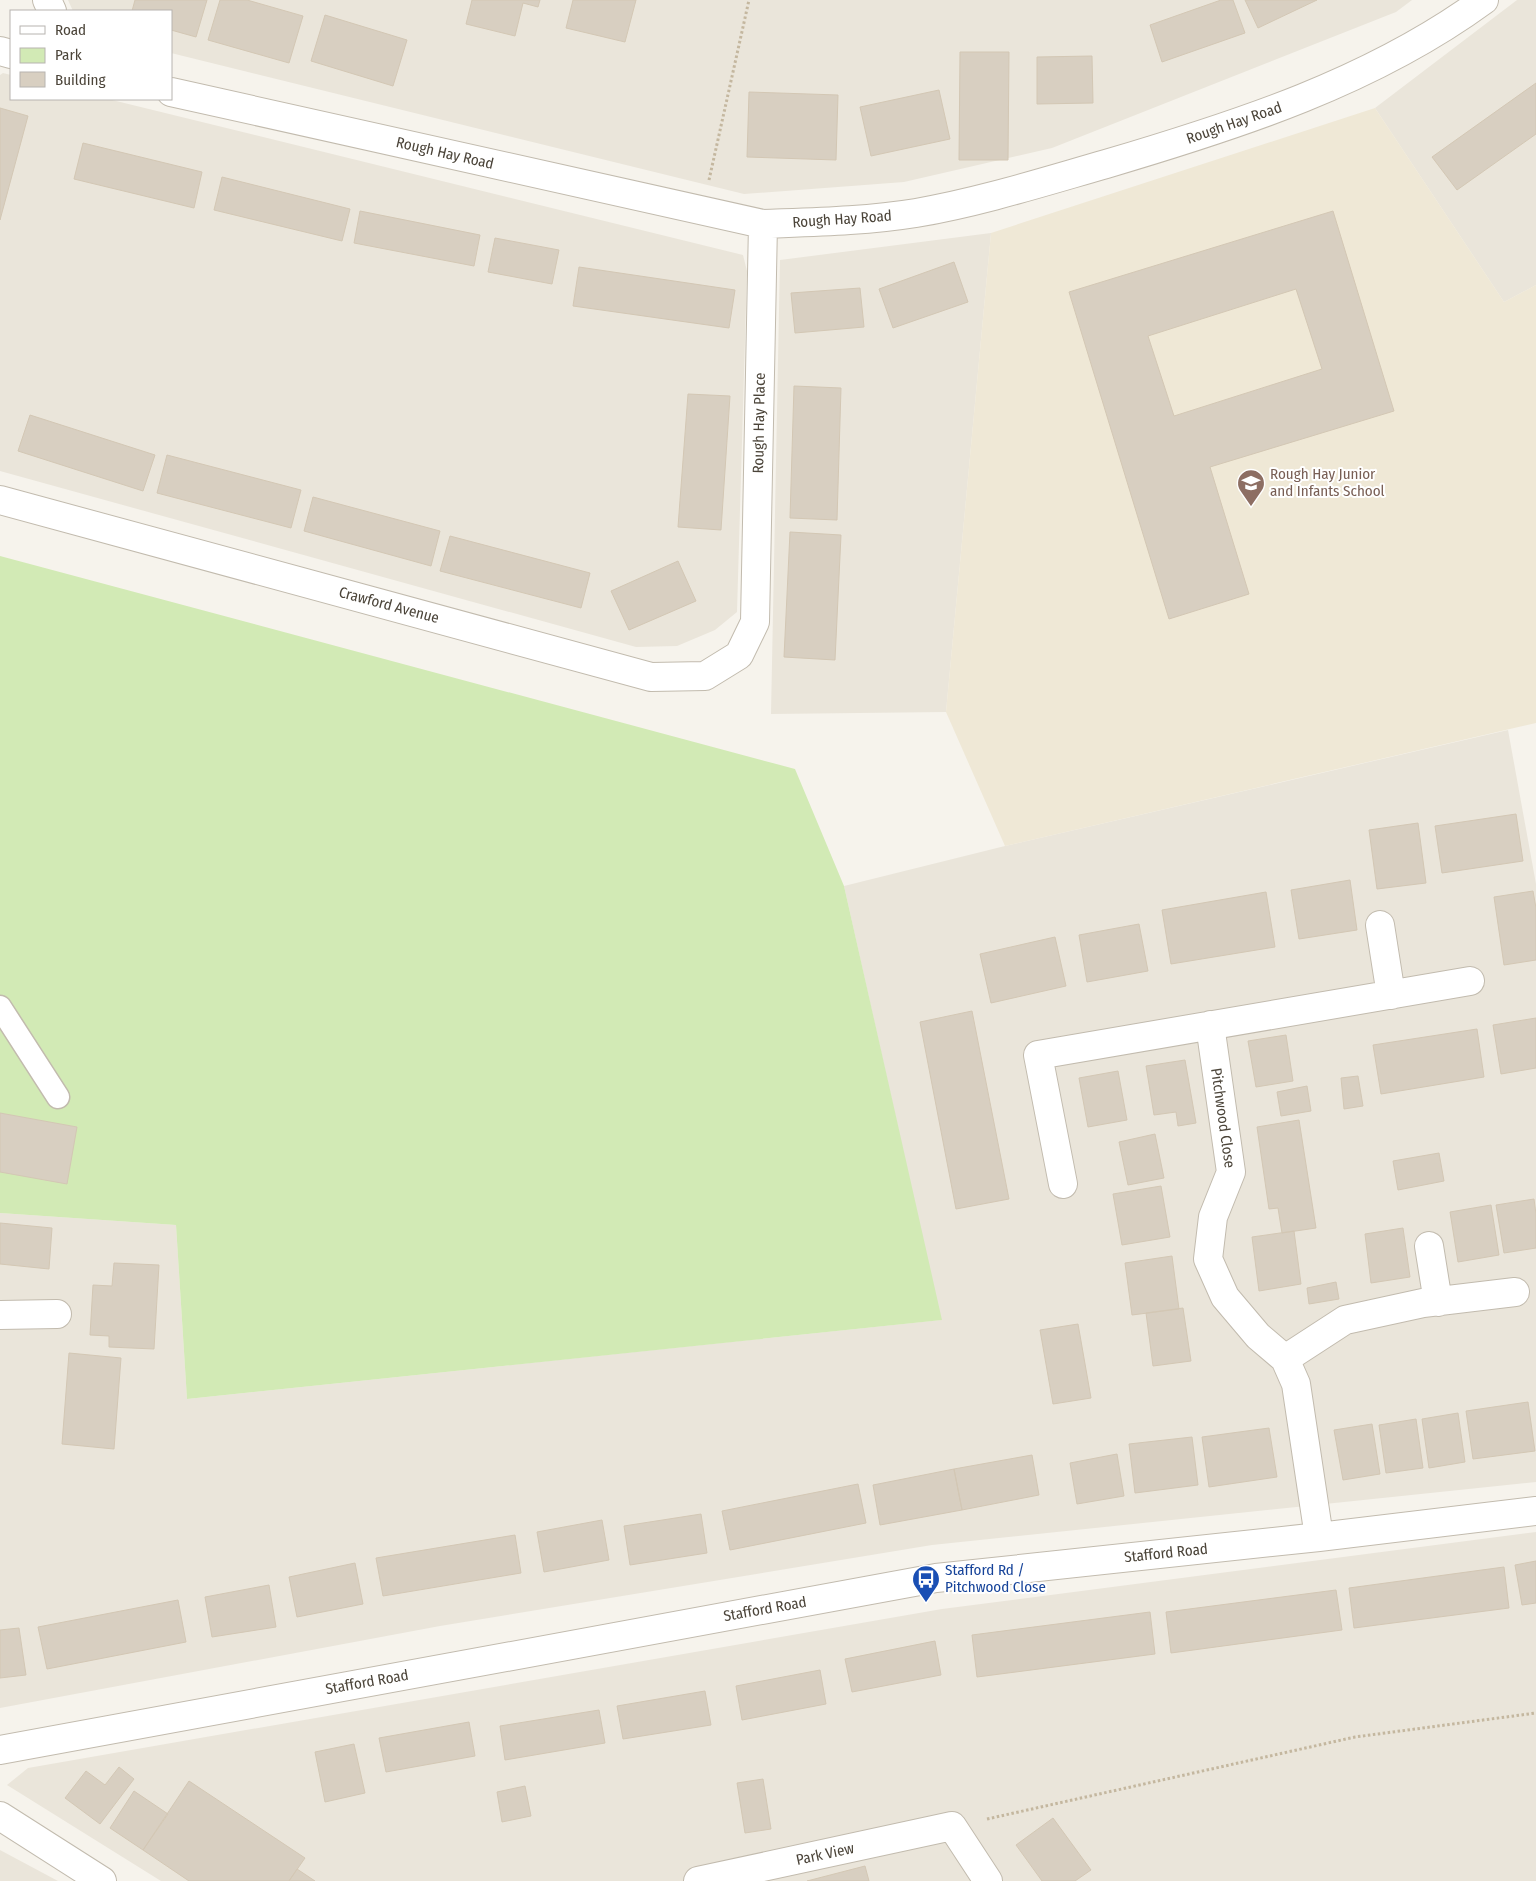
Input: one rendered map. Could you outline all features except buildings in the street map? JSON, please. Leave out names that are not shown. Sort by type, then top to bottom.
[{"type":"street","name":"Rough Hay Road","points":[[172,92],[763,224],[850,220],[934,209],[969,202],[1178,142],[1256,116],[1330,87],[1395,56],[1452,24],[1484,0]]},
{"type":"street","name":"Rough Hay Place","points":[[756,622],[763,224]]},
{"type":"street","name":"Crawford Avenue","points":[[0,500],[652,676],[705,676],[739,655],[756,622]]},
{"type":"street","points":[[1380,925],[1391,995]]},
{"type":"street","points":[[1063,1184],[1038,1055],[1470,981]]},
{"type":"street","name":"Pitchwood Close","points":[[1210,1025],[1231,1172],[1213,1217],[1208,1259],[1224,1297],[1258,1336],[1285,1358],[1296,1384],[1319,1536]]},
{"type":"street","points":[[1429,1246],[1438,1302]]},
{"type":"street","points":[[1285,1358],[1345,1320],[1438,1302],[1515,1292]]},
{"type":"street","points":[[0,1315],[57,1314]]},
{"type":"street","name":"Stafford Road","points":[[0,1750],[936,1578],[1536,1511]]},
{"type":"street","points":[[0,1816],[102,1881]]},
{"type":"street","points":[[952,1826],[988,1881]]},
{"type":"street","name":"Park View","points":[[698,1881],[952,1826]]},
{"type":"lane","points":[[0,1007],[58,1097]]},
{"type":"path","points":[[702,211],[749,0]]},
{"type":"path","points":[[952,1826],[1355,1737],[1536,1713]]},
{"type":"shaded area","points":[[68,0],[1412,0],[1396,12],[1052,148],[904,182],[744,194],[172,53],[172,10],[73,10]]},
{"type":"shaded area","points":[[1517,0],[1536,0],[1536,285],[1504,302],[1375,108]]},
{"type":"shaded area","points":[[3,73],[10,75],[10,100],[112,100],[743,255],[747,271],[737,612],[715,630],[677,646],[636,647],[0,471],[0,75]]},
{"type":"shaded area","name":"Rough Hay Junior and Infants School","points":[[1375,108],[1504,302],[1536,285],[1536,723],[1005,846],[946,712],[991,233]]},
{"type":"shaded area","points":[[991,233],[946,712],[771,714],[780,260]]},
{"type":"shaded area","points":[[1508,730],[1536,884],[1536,1482],[932,1545],[440,1626],[0,1708],[0,1213],[176,1225],[187,1399],[941,1320],[844,886],[1005,846]]},
{"type":"shaded area","points":[[1536,1532],[1536,1881],[161,1881],[7,1785],[28,1768],[942,1609]]},
{"type":"shaded area","points":[[0,1850],[58,1881],[0,1881]]},
{"type":"green space","points":[[0,556],[795,769],[844,886],[942,1320],[187,1399],[176,1225],[0,1213]]},
{"type":"place","name":"Rough Hay Junior and Infants School","points":[[1251,507]]},
{"type":"place","name":"Stafford Rd / Pitchwood Close","points":[[926,1603]]}]
